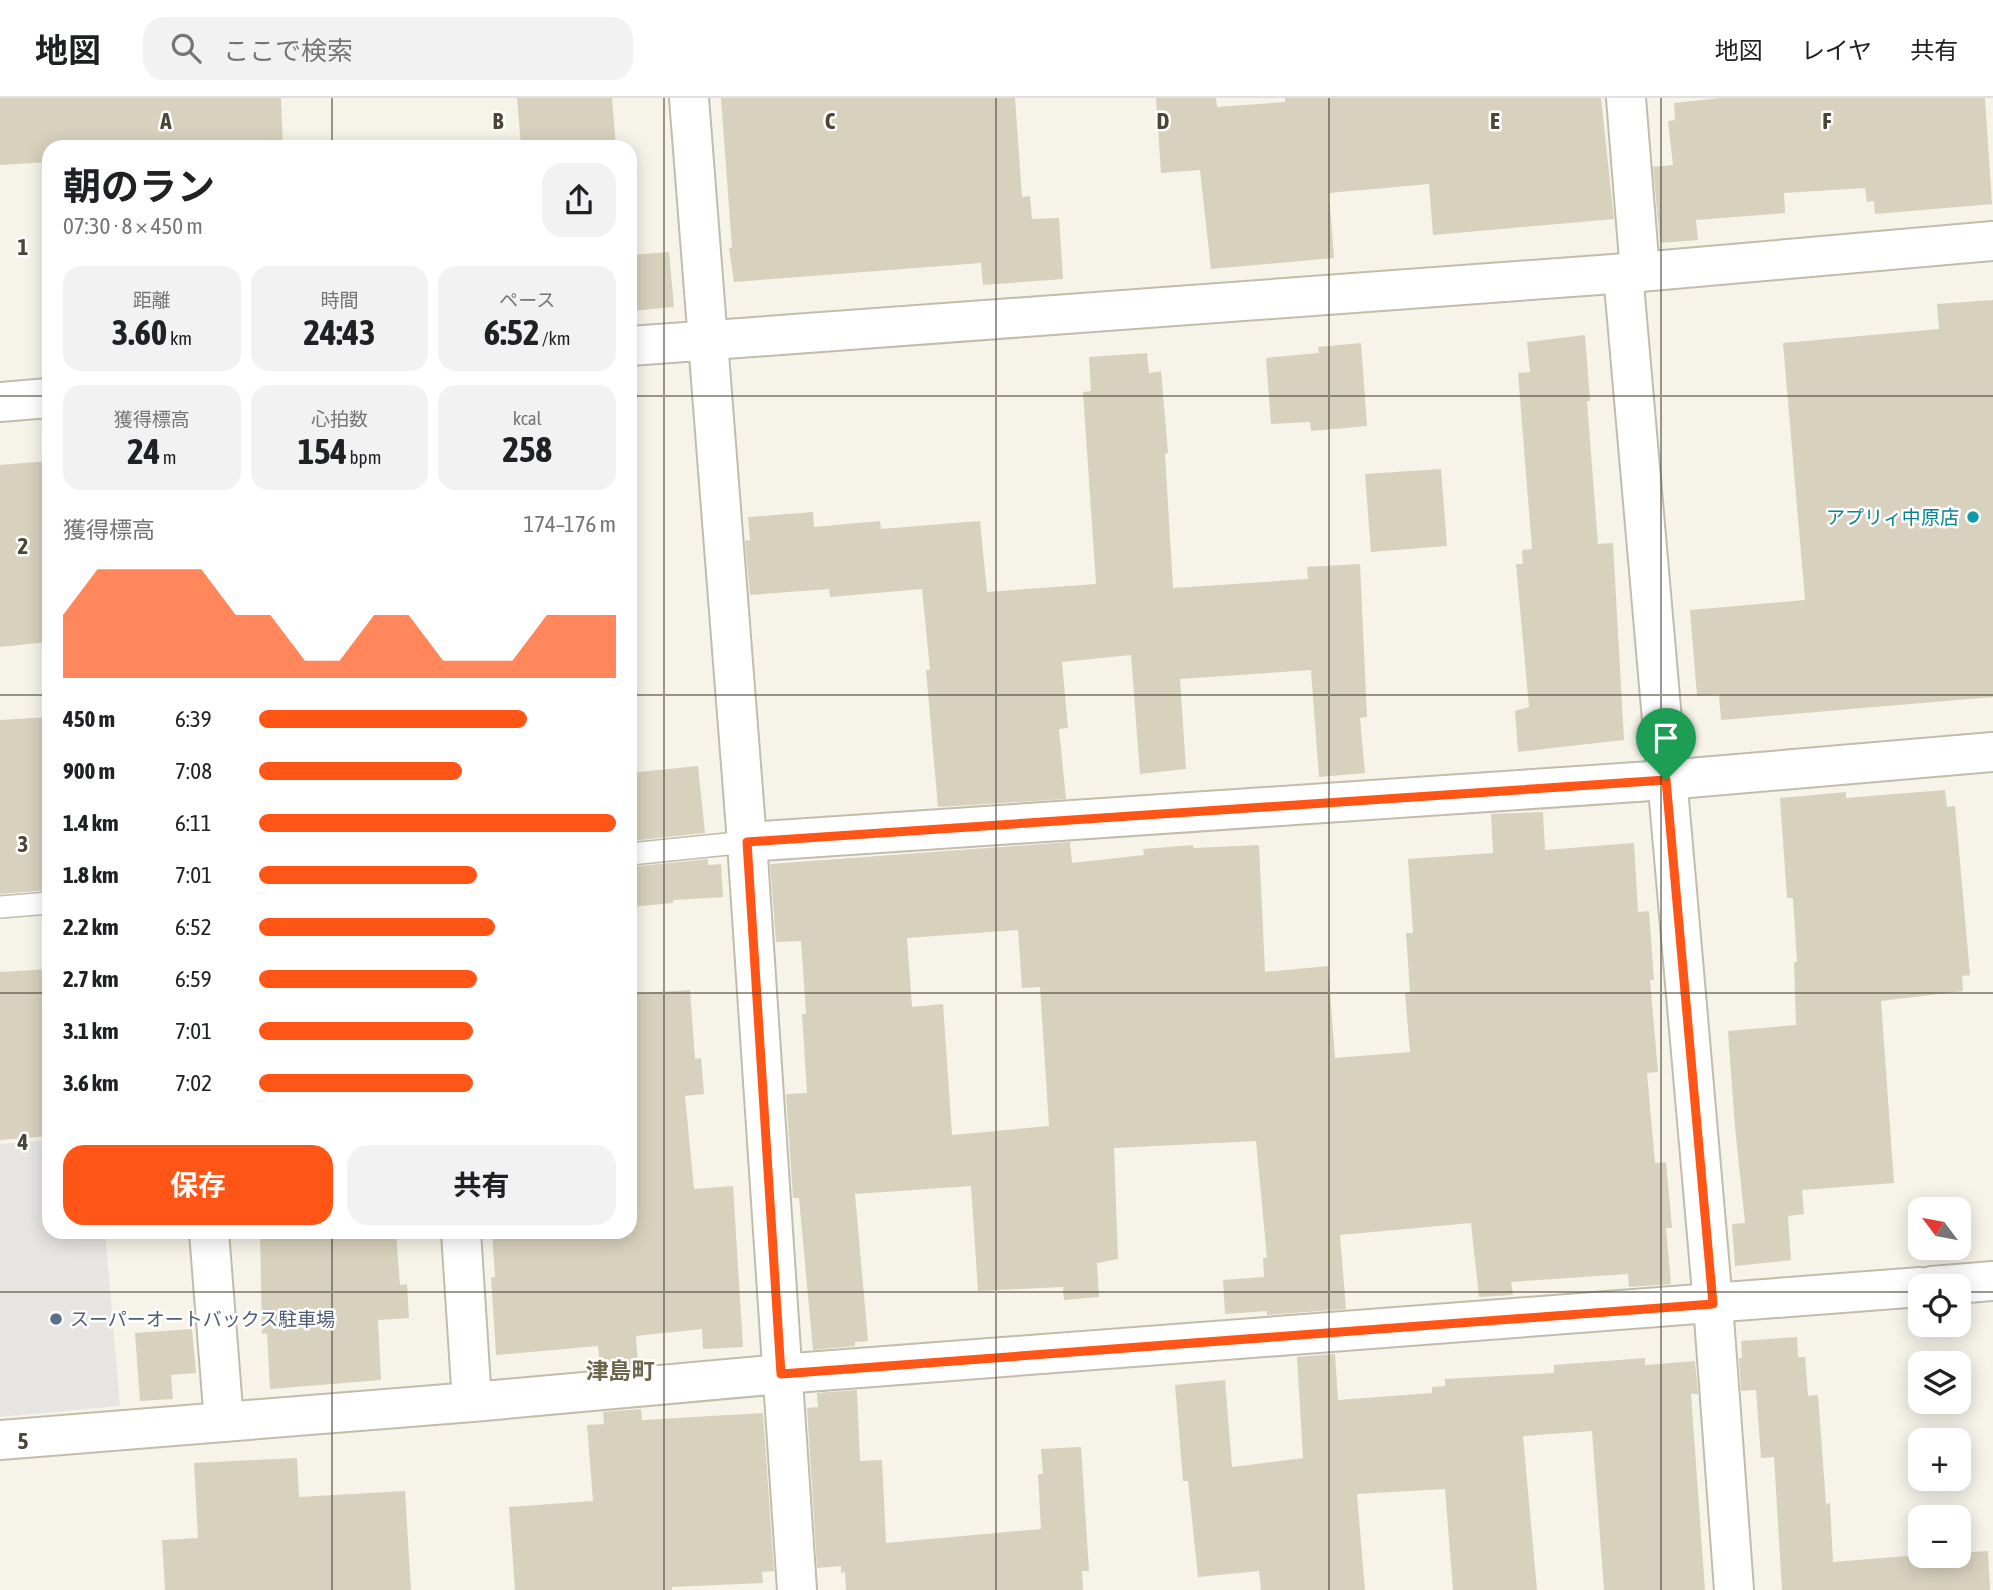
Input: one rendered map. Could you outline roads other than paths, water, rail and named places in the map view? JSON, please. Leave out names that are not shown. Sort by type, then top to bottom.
[{"type":"street","points":[[690,98],[747,842],[797,1590]]},
{"type":"street","points":[[1626,98],[1632,272],[1666,780],[1713,1304],[1734,1590]]},
{"type":"street","points":[[637,345],[1632,272],[1993,241]]},
{"type":"street","points":[[0,402],[42,398]]},
{"type":"street","points":[[747,842],[1666,780],[1993,752]]},
{"type":"street","points":[[210,1239],[224,1422]]},
{"type":"street","points":[[461,1239],[472,1402]]},
{"type":"street","points":[[1971,1283],[1993,1281]]},
{"type":"street","points":[[0,1440],[781,1374],[1908,1288]]},
{"type":"lane","points":[[637,853],[747,842]]},
{"type":"lane","points":[[0,907],[42,904]]},
{"type":"place","name":"アプリィ中原店","points":[[1973,517]]},
{"type":"place","name":"スーパーオートバックス駐車場","points":[[56,1319]]},
{"type":"district","name":"津島町","points":[[620,1371]]}]
